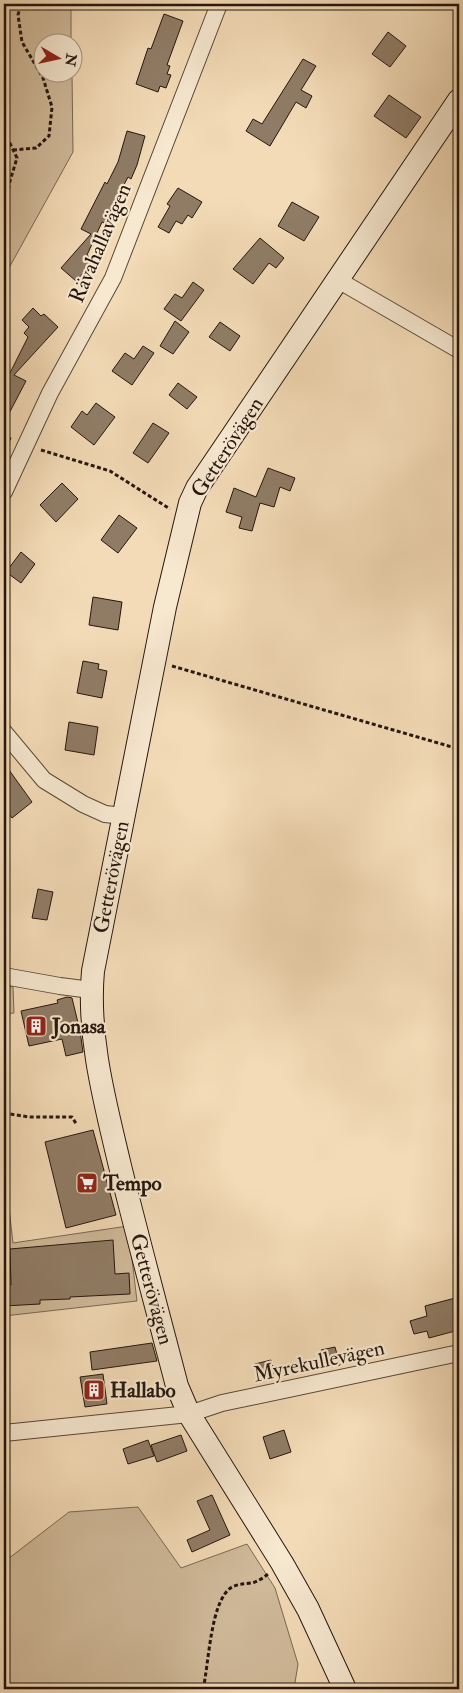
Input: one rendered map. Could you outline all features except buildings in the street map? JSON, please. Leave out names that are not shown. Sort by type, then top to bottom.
[{"type":"street","name":"Rävahallavägen","points":[[4,492],[50,393],[113,278],[219,4]]},
{"type":"street","name":"Getterövägen","points":[[345,1689],[308,1609],[282,1563],[189,1414],[177,1386],[109,1118],[94,1038],[91,990],[154,661],[190,503],[197,488],[459,100]]},
{"type":"street","points":[[338,280],[459,350]]},
{"type":"street","points":[[4,732],[44,780],[83,804],[105,814],[124,816]]},
{"type":"street","points":[[4,976],[91,990]]},
{"type":"street","name":"Myrekullevägen","points":[[4,1433],[189,1414],[222,1403],[459,1353]]},
{"type":"path","points":[[14,150],[36,148],[49,136],[52,108],[43,78],[22,42],[18,15],[21,4]]},
{"type":"path","points":[[4,131],[17,158],[4,212]]},
{"type":"path","points":[[25,445],[110,471],[185,519]]},
{"type":"path","points":[[154,661],[459,750]]},
{"type":"path","points":[[4,1113],[29,1117],[72,1116],[77,1125]]},
{"type":"path","points":[[203,1689],[213,1624],[222,1598],[230,1588],[253,1583],[263,1578],[282,1563]]},
{"type":"shaded area","points":[[4,4],[71,4],[71,32],[32,32],[32,82],[72,82],[73,152],[4,277]]},
{"type":"shaded area","points":[[4,985],[13,987],[14,1013],[4,1014]]},
{"type":"shaded area","points":[[4,1164],[13,1243],[128,1226],[137,1301],[4,1316]]},
{"type":"shaded area","points":[[138,1507],[181,1568],[247,1544],[275,1588],[298,1664],[294,1689],[4,1689],[4,1562],[69,1512]]},
{"type":"place","name":"Jonasa","points":[[36,1026]]},
{"type":"place","name":"Tempo","points":[[87,1183]]},
{"type":"place","name":"Hallabo","points":[[94,1390]]}]
